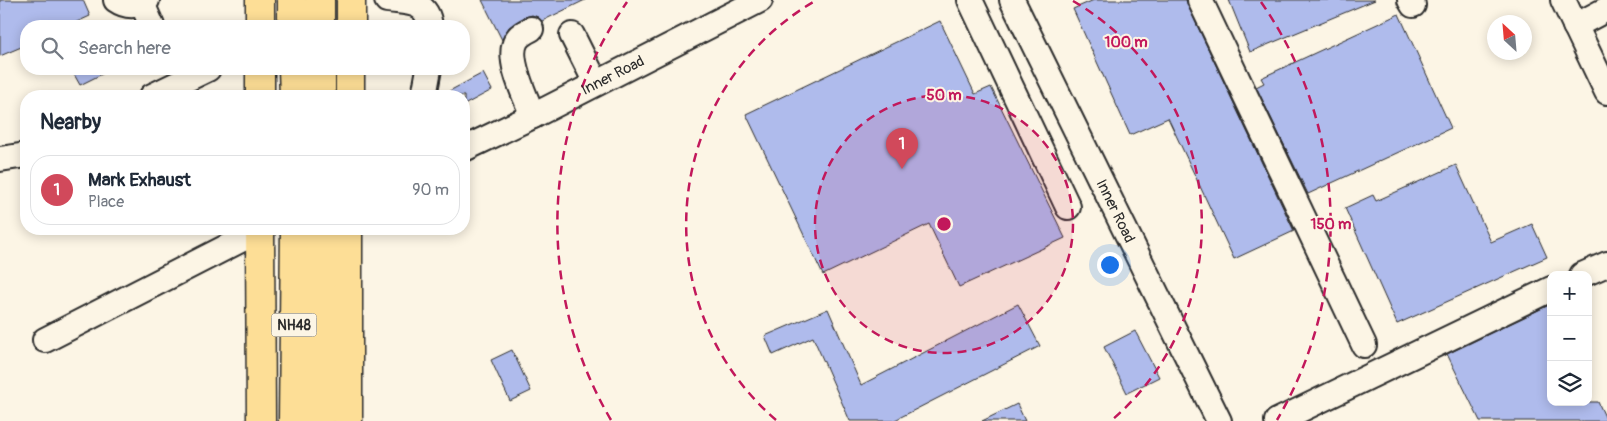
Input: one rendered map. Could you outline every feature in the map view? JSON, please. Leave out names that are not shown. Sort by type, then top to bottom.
[{"type":"main road","points":[[260,0],[260,20]]},
{"type":"main road","points":[[292,0],[292,20]]},
{"type":"main road","points":[[320,0],[320,20]]},
{"type":"main road","points":[[351,0],[351,20]]},
{"type":"main road","points":[[260,75],[260,90]]},
{"type":"main road","points":[[293,75],[294,90]]},
{"type":"main road","points":[[321,75],[321,90]]},
{"type":"main road","points":[[350,75],[350,90]]},
{"type":"main road","points":[[260,235],[261,421]]},
{"type":"main road","name":"NH48","points":[[293,421],[294,235]]},
{"type":"main road","name":"NH48","points":[[320,421],[322,235]]},
{"type":"main road","points":[[348,235],[348,421]]},
{"type":"street","points":[[116,0],[125,5],[134,6],[144,2],[150,20]]},
{"type":"street","points":[[387,0],[418,4],[428,15],[429,20]]},
{"type":"street","name":"Inner Road","points":[[470,146],[760,0]]},
{"type":"street","points":[[970,0],[1068,206]]},
{"type":"street","name":"Inner Road","points":[[1012,0],[1219,421]]},
{"type":"street","points":[[1200,0],[1364,345]]},
{"type":"street","points":[[1563,0],[1607,92]]},
{"type":"street","points":[[1575,26],[1607,9]]},
{"type":"street","points":[[531,29],[523,33],[515,42],[513,55],[515,68],[533,116]]},
{"type":"street","points":[[572,34],[596,83]]},
{"type":"street","points":[[425,90],[428,75]]},
{"type":"street","points":[[159,90],[174,76]]},
{"type":"street","points":[[0,159],[20,156]]},
{"type":"street","points":[[45,340],[248,235]]},
{"type":"street","points":[[1591,271],[1607,264]]},
{"type":"street","points":[[1277,421],[1547,291]]},
{"type":"building","points":[[0,0],[83,0],[90,16],[81,20],[20,20],[20,48],[0,56]]},
{"type":"building","points":[[482,0],[585,0],[542,21],[532,15],[525,17],[509,27],[502,40]]},
{"type":"building","points":[[1094,0],[1186,0],[1294,231],[1234,259],[1168,118],[1130,135],[1073,9]]},
{"type":"building","points":[[1229,0],[1375,0],[1250,52]]},
{"type":"building","points":[[1399,14],[1451,128],[1308,194],[1256,87],[1264,83],[1261,78]]},
{"type":"building","points":[[940,21],[975,94],[991,87],[1065,238],[959,287],[929,224],[823,275],[746,114]]},
{"type":"building","points":[[483,73],[492,90],[470,102],[470,90],[451,90]]},
{"type":"building","points":[[74,75],[100,75],[80,85]]},
{"type":"building","points":[[1456,165],[1491,242],[1532,224],[1547,257],[1397,324],[1345,208],[1373,195],[1376,201]]},
{"type":"building","points":[[1018,304],[1040,346],[893,421],[850,421],[813,337],[773,355],[765,336],[828,309],[861,385]]},
{"type":"building","points":[[1547,306],[1547,406],[1592,406],[1592,402],[1598,402],[1607,421],[1480,421],[1447,354]]},
{"type":"building","points":[[1135,331],[1159,377],[1127,393],[1104,347]]},
{"type":"building","points":[[512,350],[531,391],[510,401],[491,360]]},
{"type":"building","points":[[1017,404],[1025,421],[982,421]]},
{"type":"place","name":"Mark Exhaust","points":[[902,169]]}]
